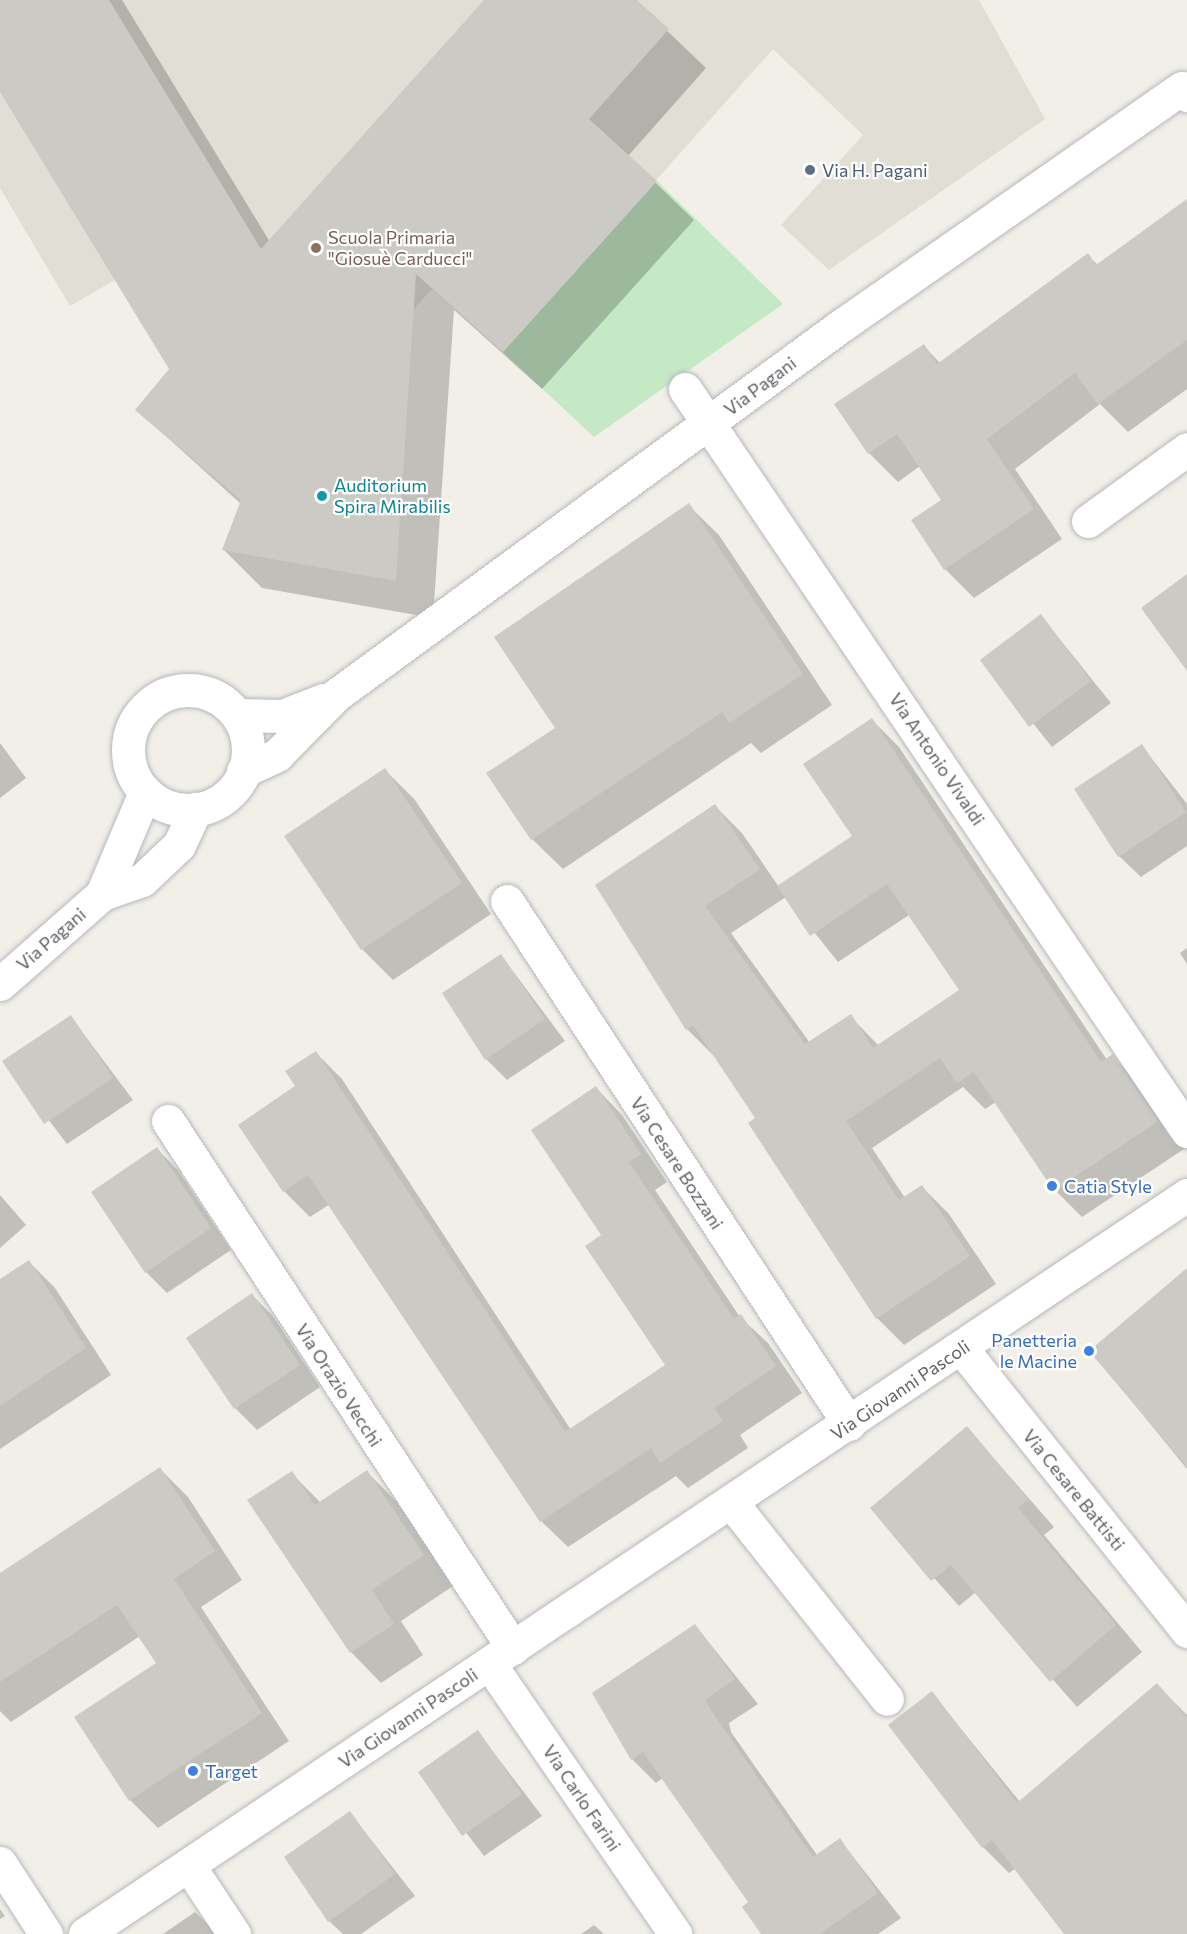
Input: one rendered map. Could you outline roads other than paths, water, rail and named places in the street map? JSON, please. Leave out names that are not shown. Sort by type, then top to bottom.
[{"type":"street","name":"Via Pagani","points":[[336,695],[1181,85]]},
{"type":"street","name":"Via Antonio Vivaldi","points":[[685,389],[1187,1131]]},
{"type":"street","points":[[1088,521],[1187,448]]},
{"type":"street","points":[[197,690],[225,702],[237,715],[246,737],[243,771],[229,793],[196,809],[169,807],[145,792],[132,772],[128,748],[134,724],[149,704],[171,692],[197,690]]},
{"type":"street","points":[[237,715],[282,716],[336,695]]},
{"type":"street","points":[[243,771],[276,754],[336,695]]},
{"type":"street","points":[[102,894],[145,792]]},
{"type":"street","points":[[102,894],[142,880],[179,845],[196,809]]},
{"type":"street","name":"Via Pagani","points":[[0,984],[102,894]]},
{"type":"street","name":"Via Cesare Bozzani","points":[[507,901],[849,1424]]},
{"type":"street","name":"Via Orazio Vecchi","points":[[168,1121],[501,1655]]},
{"type":"street","name":"Via Giovanni Pascoli","points":[[85,1934],[962,1349],[1187,1195]]},
{"type":"street","name":"Via Cesare Battisti","points":[[962,1349],[1187,1631]]},
{"type":"street","points":[[731,1502],[887,1699]]},
{"type":"street","name":"Via Carlo Farini","points":[[501,1655],[675,1934]]},
{"type":"street","points":[[0,1863],[46,1934]]},
{"type":"street","points":[[189,1866],[234,1934]]},
{"type":"place","name":"Via H. Pagani","points":[[810,170]]},
{"type":"place","name":"Scuola Primaria \"Giosuè Carducci\"","points":[[316,248]]},
{"type":"place","name":"Auditorium Spira Mirabilis","points":[[322,496]]},
{"type":"place","name":"Catia Style","points":[[1052,1186]]},
{"type":"place","name":"Panetteria le Macine","points":[[1089,1351]]},
{"type":"place","name":"Target","points":[[193,1771]]}]
